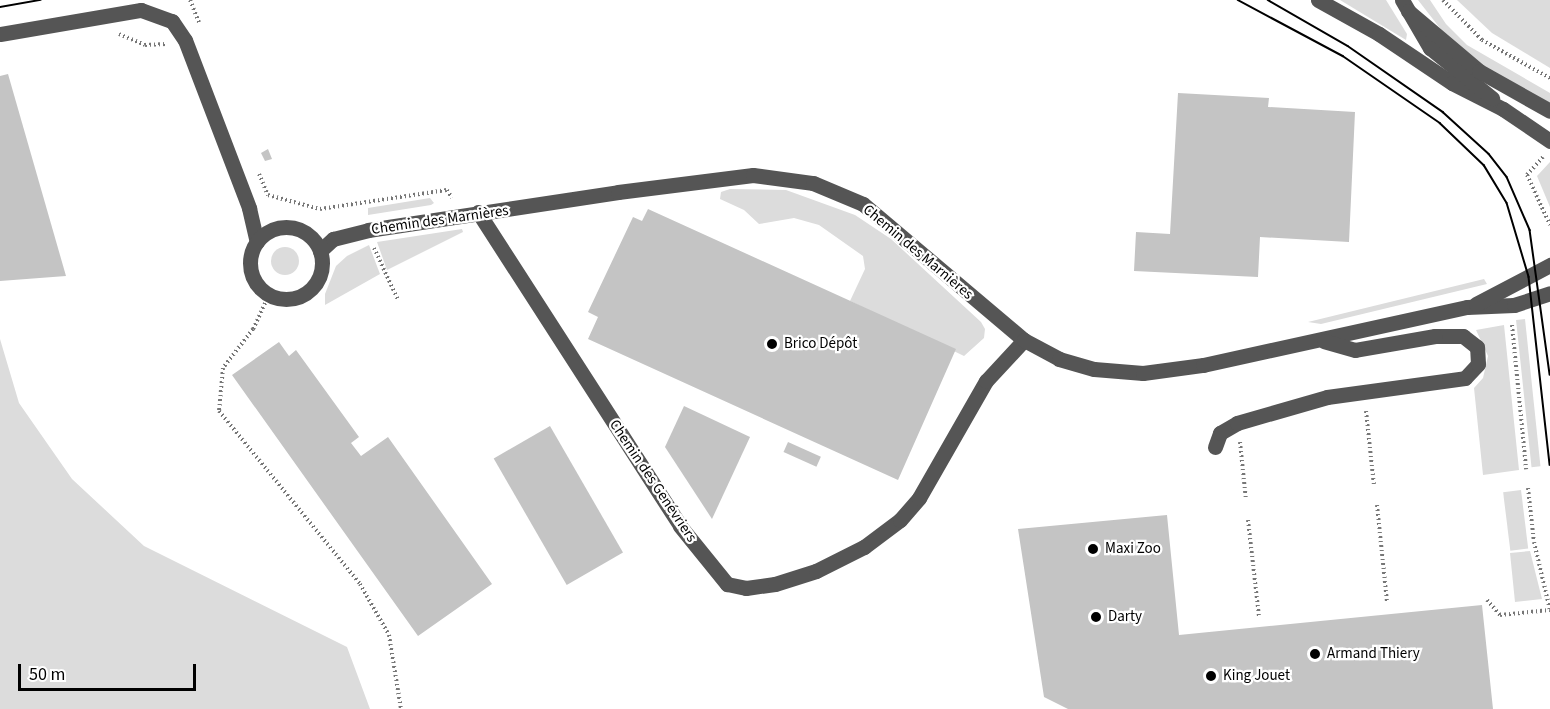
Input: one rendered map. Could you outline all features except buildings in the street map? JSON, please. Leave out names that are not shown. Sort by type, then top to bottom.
[{"type":"street","points":[[1318,0],[1379,34],[1452,83],[1503,109]]},
{"type":"street","points":[[1405,5],[1430,48],[1503,109],[1550,141]]},
{"type":"street","points":[[1405,5],[1451,52],[1550,111]]},
{"type":"street","points":[[0,34],[141,10],[172,21],[185,40],[249,208],[257,242],[251,271],[261,290],[269,295],[290,299],[310,290],[321,272],[320,251],[309,236],[292,228],[274,230],[257,242]]},
{"type":"street","name":"Chemin des Marnières","points":[[320,251],[333,240],[368,230],[478,212],[753,175],[813,183],[863,204],[1024,340],[1059,359],[1095,369],[1143,373],[1203,365],[1467,307]]},
{"type":"street","name":"Chemin des Genévriers","points":[[478,212],[680,526],[728,584],[746,588],[775,584],[816,571],[864,547],[900,520],[919,498],[986,381],[1024,340]]},
{"type":"street","points":[[1467,307],[1550,266]]},
{"type":"street","points":[[1467,307],[1514,304],[1550,293]]},
{"type":"street","points":[[1215,447],[1220,433],[1237,423],[1327,397],[1464,378],[1478,364],[1477,347],[1463,336],[1435,336],[1355,350],[1321,340]]},
{"type":"path","points":[[190,0],[200,25]]},
{"type":"path","points":[[1443,0],[1482,40],[1550,78]]},
{"type":"path","points":[[1550,150],[1527,175],[1550,225]]},
{"type":"path","points":[[255,162],[268,195],[320,208],[447,190],[460,215]]},
{"type":"path","points":[[373,245],[398,300]]},
{"type":"path","points":[[269,295],[254,329],[223,368],[219,411],[360,584],[389,635],[401,709]]},
{"type":"path","points":[[1511,317],[1526,469]]},
{"type":"path","points":[[1366,407],[1374,486]]},
{"type":"path","points":[[1239,438],[1246,500]]},
{"type":"path","points":[[1487,600],[1500,615],[1550,610],[1534,542],[1528,488]]},
{"type":"path","points":[[1377,505],[1387,602]]},
{"type":"path","points":[[1248,520],[1259,617]]},
{"type":"shaded area","points":[[1340,0],[1386,0],[1407,34],[1406,40]]},
{"type":"shaded area","points":[[1418,0],[1430,0],[1446,24],[1467,45],[1550,93],[1550,103],[1503,80],[1450,41]]},
{"type":"shaded area","points":[[1457,0],[1550,0],[1550,68],[1492,33]]},
{"type":"shaded area","points":[[1550,162],[1550,207],[1537,176]]},
{"type":"shaded area","points":[[730,189],[786,190],[855,215],[891,239],[981,322],[985,329],[984,338],[964,356],[850,301],[865,269],[863,256],[819,225],[794,218],[759,224],[744,210],[720,199],[721,192]]},
{"type":"shaded area","points":[[430,198],[434,203],[431,205],[368,215],[368,208]]},
{"type":"shaded area","points":[[462,229],[463,232],[387,270],[377,242]]},
{"type":"shaded area","points":[[369,245],[380,274],[325,305],[325,294],[336,266],[347,256]]},
{"type":"shaded area","points":[[285,247],[295,251],[299,261],[295,271],[285,275],[275,271],[271,261],[275,251]]},
{"type":"shaded area","points":[[1484,279],[1487,284],[1321,324],[1308,322]]},
{"type":"shaded area","points":[[1525,319],[1540,466],[1532,467],[1516,320]]},
{"type":"shaded area","points":[[1504,325],[1519,470],[1483,475],[1474,388],[1483,378],[1488,356],[1476,330]]},
{"type":"shaded area","points":[[0,339],[19,403],[72,479],[144,546],[347,647],[370,709],[0,709]]},
{"type":"shaded area","points":[[1521,490],[1528,549],[1510,551],[1503,492]]},
{"type":"shaded area","points":[[1530,551],[1542,599],[1515,602],[1510,553]]},
{"type":"tram line","points":[[0,7],[40,0]]},
{"type":"tram line","points":[[1238,0],[1343,56],[1440,123],[1484,165],[1507,203],[1529,277],[1550,465]]},
{"type":"tram line","points":[[1268,0],[1348,46],[1443,112],[1489,154],[1507,177],[1530,230],[1550,375]]},
{"type":"place","name":"Brico Dépôt","points":[[772,344]]},
{"type":"place","name":"Maxi Zoo","points":[[1093,549]]},
{"type":"place","name":"Darty","points":[[1096,617]]},
{"type":"place","name":"Armand Thiery","points":[[1315,654]]},
{"type":"place","name":"King Jouet","points":[[1211,676]]}]
